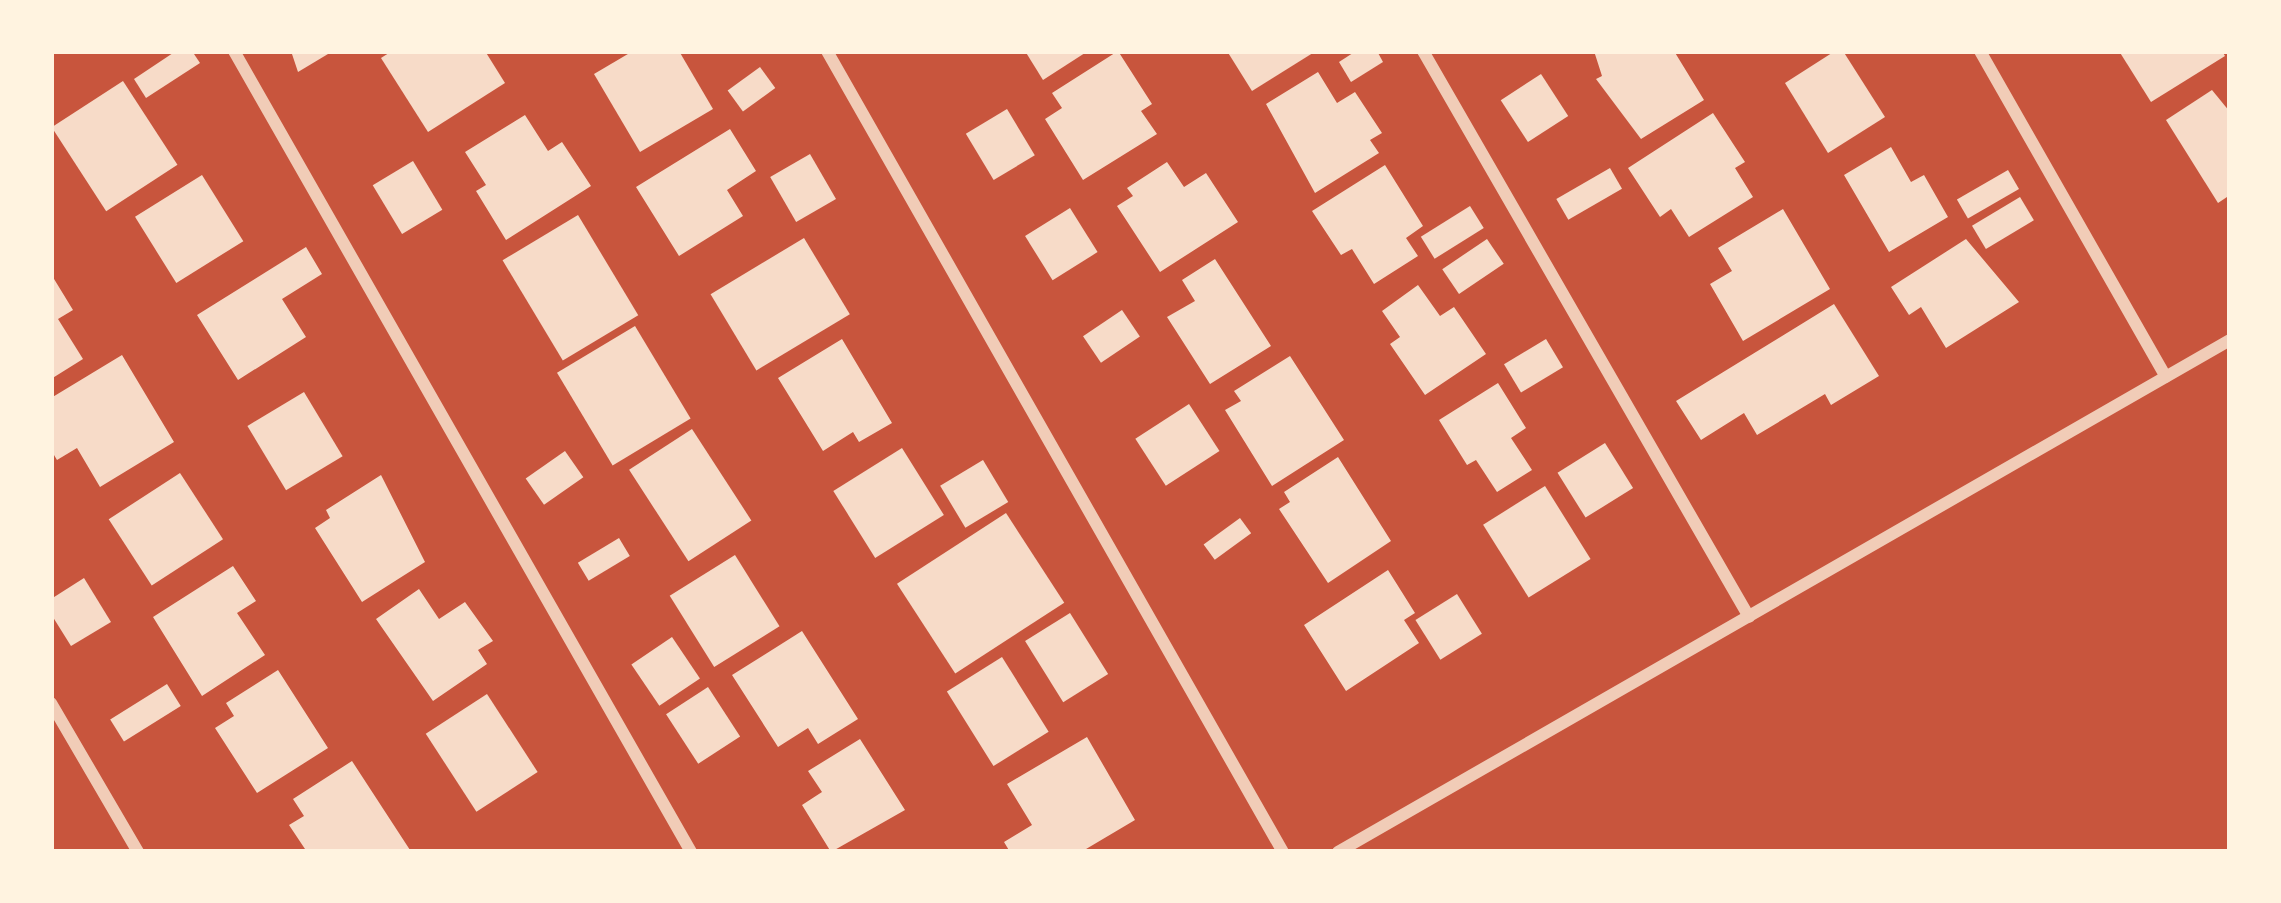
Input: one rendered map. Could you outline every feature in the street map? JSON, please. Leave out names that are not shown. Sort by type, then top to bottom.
[{"type":"street","points":[[234,51],[691,852]]},
{"type":"street","points":[[827,51],[1283,852]]},
{"type":"street","points":[[1423,51],[1749,616]]},
{"type":"street","points":[[1980,51],[2166,377]]},
{"type":"street","points":[[1338,852],[2230,340]]},
{"type":"street","points":[[51,703],[138,852]]},
{"type":"building","points":[[176,51],[192,51],[200,63],[146,98],[134,79]]},
{"type":"building","points":[[291,51],[333,51],[298,72]]},
{"type":"building","points":[[392,51],[485,51],[505,83],[428,132],[381,58]]},
{"type":"building","points":[[633,51],[679,51],[713,109],[640,152],[594,74]]},
{"type":"building","points":[[1025,51],[1088,51],[1043,80]]},
{"type":"building","points":[[1118,51],[1152,104],[1141,111],[1157,134],[1083,180],[1045,119],[1062,108],[1052,93]]},
{"type":"building","points":[[1227,51],[1316,51],[1252,91]]},
{"type":"building","points":[[1356,51],[1377,51],[1383,62],[1351,82],[1339,62]]},
{"type":"building","points":[[1594,51],[1674,51],[1704,100],[1641,139],[1596,79],[1602,76]]},
{"type":"building","points":[[1835,51],[1843,51],[1885,117],[1828,153],[1785,83]]},
{"type":"building","points":[[2119,51],[2222,51],[2225,56],[2151,102]]},
{"type":"building","points":[[760,67],[775,88],[743,112],[728,91]]},
{"type":"building","points":[[1318,72],[1337,103],[1355,92],[1382,133],[1370,140],[1379,153],[1315,193],[1266,104]]},
{"type":"building","points":[[1541,74],[1568,116],[1528,142],[1501,100]]},
{"type":"building","points":[[123,81],[177,165],[106,211],[52,127]]},
{"type":"building","points":[[2212,90],[2230,112],[2230,195],[2218,203],[2166,120]]},
{"type":"building","points":[[1007,109],[1035,155],[994,180],[966,134]]},
{"type":"building","points":[[1713,113],[1745,162],[1735,168],[1753,197],[1689,237],[1671,209],[1660,217],[1628,168]]},
{"type":"building","points":[[525,115],[548,151],[562,142],[591,186],[506,240],[476,191],[486,185],[465,152]]},
{"type":"building","points":[[730,129],[756,171],[727,190],[743,216],[679,256],[636,187]]},
{"type":"building","points":[[1891,147],[1911,182],[1924,175],[1948,217],[1889,252],[1844,175]]},
{"type":"building","points":[[810,154],[836,199],[796,222],[770,177]]},
{"type":"building","points":[[413,161],[442,210],[402,234],[373,185]]},
{"type":"building","points":[[1167,162],[1184,187],[1206,173],[1238,222],[1160,272],[1117,206],[1133,196],[1127,188]]},
{"type":"building","points":[[1385,165],[1423,226],[1406,238],[1418,256],[1374,284],[1352,249],[1341,255],[1312,211]]},
{"type":"building","points":[[1610,168],[1622,189],[1568,220],[1556,199]]},
{"type":"building","points":[[2008,170],[2019,189],[1968,219],[1957,200]]},
{"type":"building","points":[[202,175],[243,241],[176,283],[135,217]]},
{"type":"building","points":[[2020,197],[2034,220],[1986,249],[1972,226]]},
{"type":"building","points":[[1470,206],[1484,228],[1435,259],[1421,237]]},
{"type":"building","points":[[1070,208],[1098,252],[1053,280],[1025,236]]},
{"type":"building","points":[[1783,209],[1830,289],[1743,341],[1710,284],[1732,271],[1718,248]]},
{"type":"building","points":[[578,215],[638,315],[563,361],[503,260]]},
{"type":"building","points":[[804,238],[850,314],[756,370],[711,294]]},
{"type":"building","points":[[1487,239],[1504,264],[1459,294],[1442,269]]},
{"type":"building","points":[[1966,239],[2019,302],[1946,348],[1921,307],[1909,315],[1891,287]]},
{"type":"building","points":[[306,247],[322,274],[282,299],[306,337],[238,380],[197,315]]},
{"type":"building","points":[[1215,259],[1271,346],[1210,384],[1167,317],[1195,301],[1182,280]]},
{"type":"building","points":[[51,274],[73,310],[58,319],[83,359],[51,379]]},
{"type":"building","points":[[1418,285],[1440,316],[1454,307],[1486,354],[1425,395],[1390,344],[1400,337],[1382,311]]},
{"type":"building","points":[[1834,304],[1879,376],[1831,405],[1825,394],[1757,435],[1744,413],[1701,440],[1676,401]]},
{"type":"building","points":[[1122,310],[1140,337],[1101,363],[1083,336]]},
{"type":"building","points":[[635,326],[691,419],[613,465],[557,373]]},
{"type":"building","points":[[842,339],[892,423],[859,442],[853,432],[823,451],[778,378]]},
{"type":"building","points":[[1546,339],[1563,367],[1521,393],[1504,364]]},
{"type":"building","points":[[122,355],[174,442],[100,487],[77,448],[57,460],[51,450],[51,398]]},
{"type":"building","points":[[1290,356],[1344,440],[1272,486],[1225,410],[1241,401],[1234,391]]},
{"type":"building","points":[[1498,383],[1526,428],[1511,438],[1532,470],[1497,492],[1476,460],[1467,465],[1439,420]]},
{"type":"building","points":[[304,392],[343,456],[286,490],[247,426]]},
{"type":"building","points":[[1189,404],[1219,451],[1166,486],[1135,439]]},
{"type":"building","points":[[692,429],[751,520],[688,561],[629,470]]},
{"type":"building","points":[[1605,443],[1633,488],[1586,518],[1558,473]]},
{"type":"building","points":[[902,448],[944,515],[875,558],[833,491]]},
{"type":"building","points":[[565,451],[583,477],[544,505],[526,479]]},
{"type":"building","points":[[1338,457],[1391,541],[1328,583],[1279,509],[1290,502],[1284,492]]},
{"type":"building","points":[[983,460],[1008,502],[965,528],[940,486]]},
{"type":"building","points":[[180,473],[223,539],[152,586],[109,519]]},
{"type":"building","points":[[381,475],[425,562],[362,602],[315,528],[330,518],[326,510]]},
{"type":"building","points":[[1545,486],[1591,559],[1529,598],[1483,525]]},
{"type":"building","points":[[1006,513],[1064,603],[955,674],[897,584]]},
{"type":"building","points":[[1240,518],[1251,533],[1215,560],[1204,544]]},
{"type":"building","points":[[619,538],[630,556],[589,581],[578,563]]},
{"type":"building","points":[[735,555],[780,626],[714,667],[670,596]]},
{"type":"building","points":[[233,566],[256,601],[237,613],[265,655],[202,696],[153,617]]},
{"type":"building","points":[[1388,570],[1415,613],[1404,620],[1419,643],[1346,691],[1304,625]]},
{"type":"building","points":[[84,578],[111,622],[71,646],[51,614],[51,599]]},
{"type":"building","points":[[419,589],[439,619],[465,602],[493,641],[478,650],[487,664],[433,701],[376,619]]},
{"type":"building","points":[[1457,594],[1482,634],[1440,660],[1415,620]]},
{"type":"building","points":[[1070,613],[1108,674],[1063,702],[1025,641]]},
{"type":"building","points":[[802,631],[858,719],[818,744],[808,728],[778,747],[732,675]]},
{"type":"building","points":[[672,637],[700,678],[659,706],[631,664]]},
{"type":"building","points":[[1002,657],[1049,732],[994,766],[947,691]]},
{"type":"building","points":[[278,670],[328,748],[257,793],[215,728],[234,716],[226,703]]},
{"type":"building","points":[[167,684],[181,706],[124,742],[110,720]]},
{"type":"building","points":[[708,687],[740,736],[698,764],[666,714]]},
{"type":"building","points":[[487,694],[538,772],[476,812],[426,734]]},
{"type":"building","points":[[1087,737],[1135,820],[1081,852],[1010,852],[1004,842],[1032,825],[1007,784]]},
{"type":"building","points":[[860,739],[905,810],[831,852],[802,805],[822,792],[808,771]]},
{"type":"building","points":[[352,761],[410,850],[407,852],[307,852],[289,825],[304,816],[293,799]]}]
